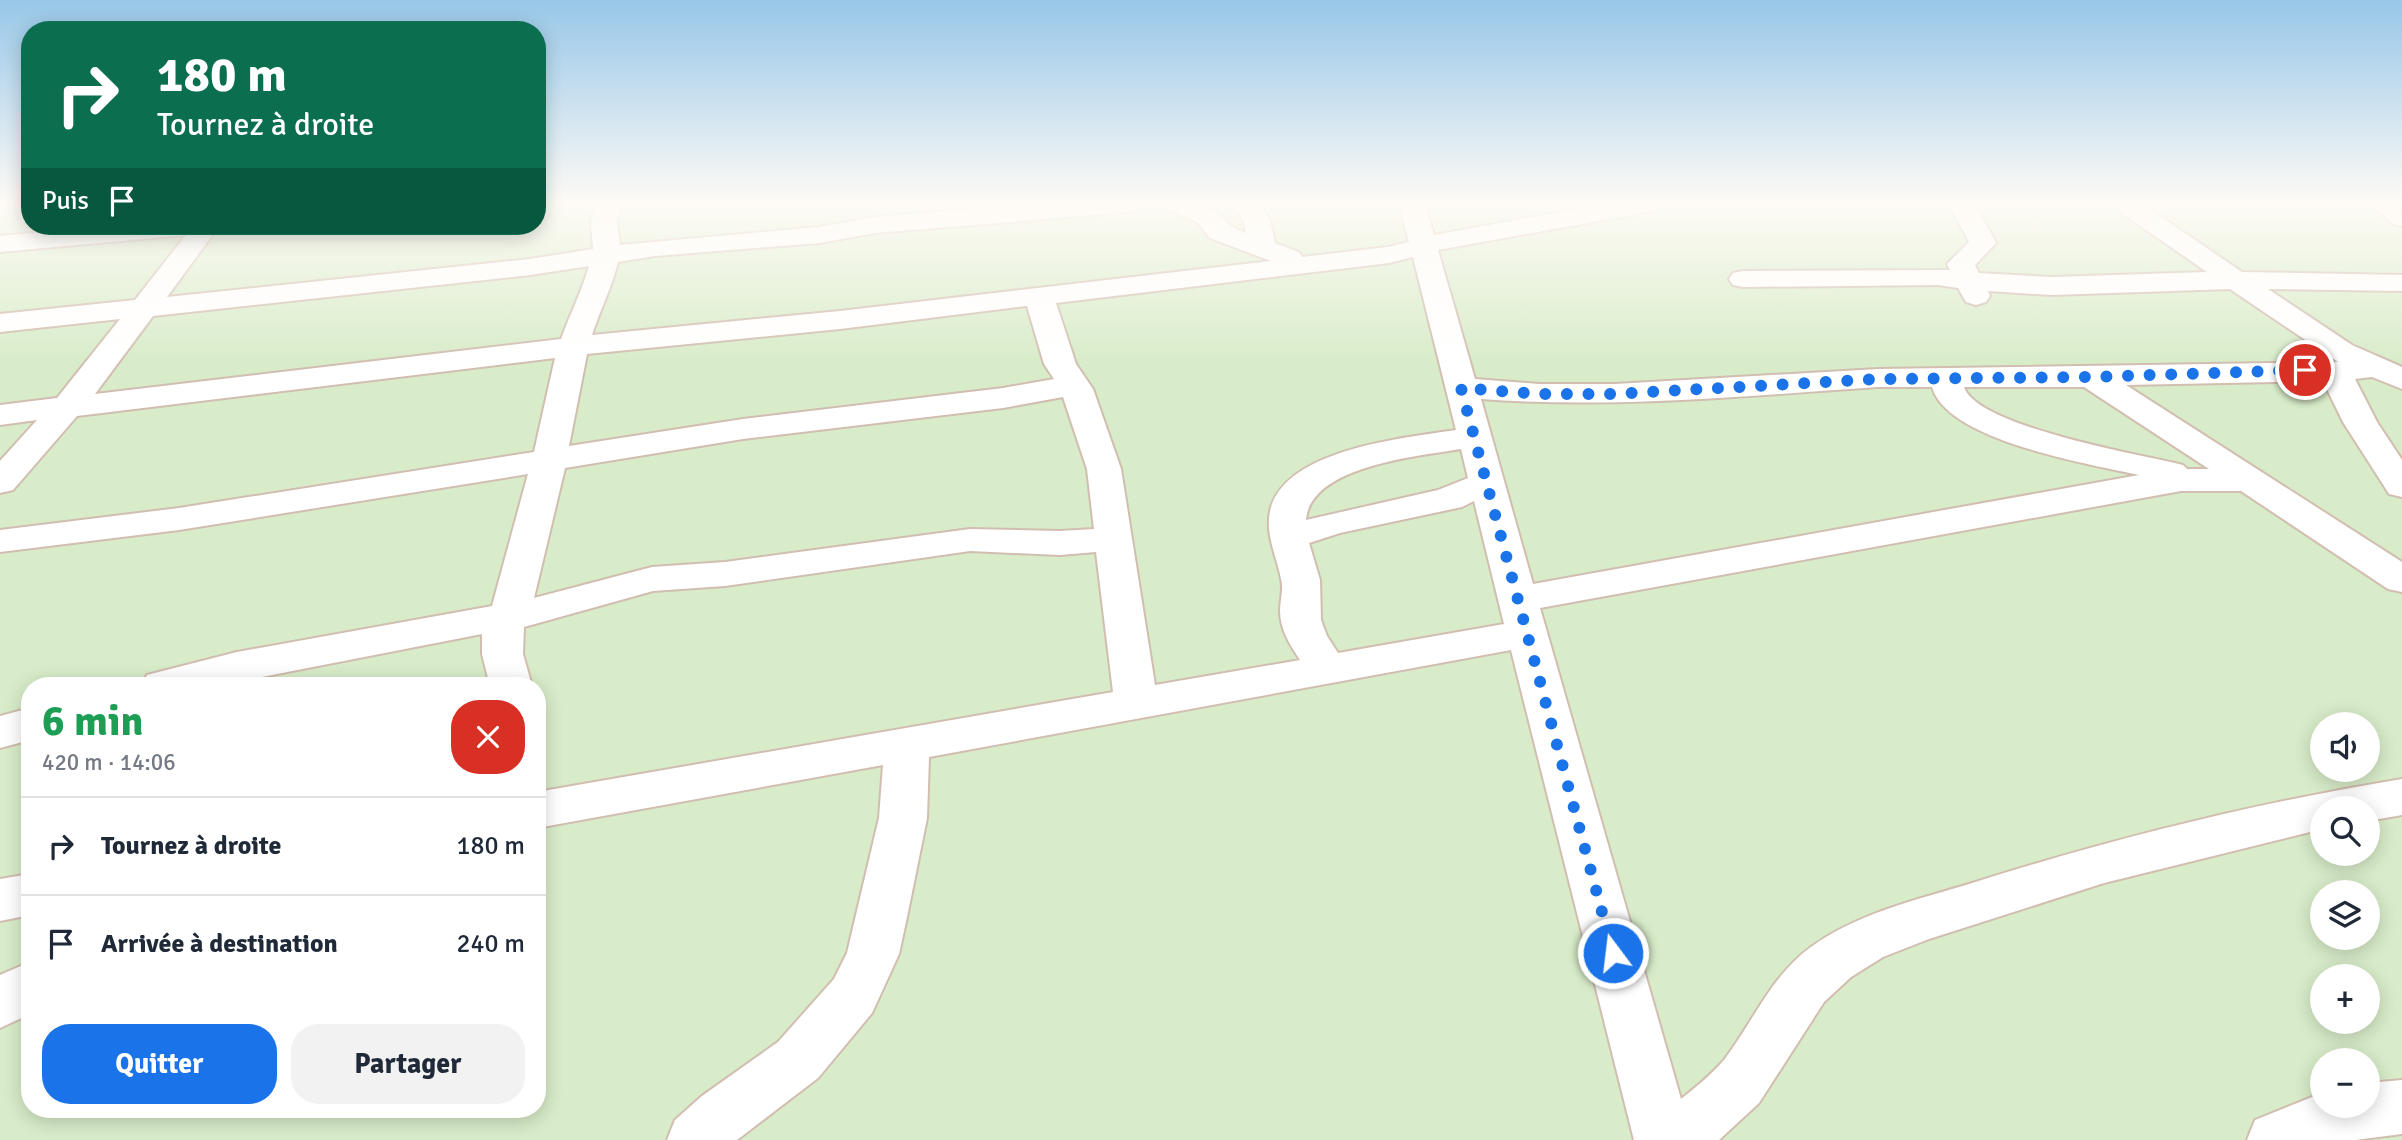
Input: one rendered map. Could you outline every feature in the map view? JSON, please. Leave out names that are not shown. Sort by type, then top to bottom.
[{"type":"street","points":[[0,482],[66,408],[182,257]]},
{"type":"street","points":[[0,323],[530,267],[591,257]]},
{"type":"street","points":[[509,677],[500,642],[502,628],[549,461],[573,346],[598,286],[605,257]]},
{"type":"street","points":[[1293,257],[1303,260]]},
{"type":"street","points":[[0,415],[573,346],[1040,297],[1142,285],[1303,260],[1351,257]]},
{"type":"street","points":[[1426,257],[1663,1140]]},
{"type":"street","points":[[1968,257],[1961,264],[1980,304]]},
{"type":"street","points":[[2203,257],[2341,352],[2388,374]]},
{"type":"street","points":[[1743,279],[1896,276],[2052,286],[2236,280],[2402,282]]},
{"type":"street","points":[[1040,297],[1045,322],[1060,363],[1074,385],[1104,469],[1136,704]]},
{"type":"street","points":[[1461,388],[1539,394],[1615,394],[1809,381],[2091,377],[2305,370],[2388,374]]},
{"type":"street","points":[[2335,372],[2360,422],[2402,486]]},
{"type":"street","points":[[2091,377],[2402,580]]},
{"type":"street","points":[[1946,380],[1951,397],[1966,409],[2009,432],[2054,446],[2195,479]]},
{"type":"street","points":[[0,541],[180,519],[743,429],[1003,398],[1074,385]]},
{"type":"street","points":[[1328,669],[1313,650],[1300,612],[1303,590],[1289,537],[1287,516],[1292,499],[1304,485],[1318,475],[1380,456],[1473,437]]},
{"type":"street","points":[[546,808],[1328,669],[1521,617],[2132,487],[2195,479],[2250,480]]},
{"type":"street","points":[[1289,537],[1332,524],[1450,499],[1485,482]]},
{"type":"street","points":[[196,677],[237,666],[507,617],[652,579],[724,574],[923,544],[1004,539],[1060,543],[1115,539]]},
{"type":"street","points":[[0,732],[21,726]]},
{"type":"street","points":[[696,1140],[722,1115],[798,1060],[853,996],[873,954],[882,917],[903,818],[907,745]]},
{"type":"street","points":[[2380,801],[2402,797]]},
{"type":"street","points":[[1670,1140],[1713,1111],[1746,1076],[1772,1030],[1803,989],[1831,962],[1886,932],[2106,860],[2192,838],[2310,813]]},
{"type":"street","points":[[0,900],[21,896]]},
{"type":"street","points":[[0,1004],[21,991]]},
{"type":"street","points":[[2276,1140],[2319,1122],[2378,1109],[2402,1107]]},
{"type":"green space","points":[[0,257],[2402,257],[2402,1140],[0,1140]]},
{"type":"route","points":[[1613,953],[1461,388],[1539,394],[1615,394],[1878,379],[2091,377],[2305,370]]}]
